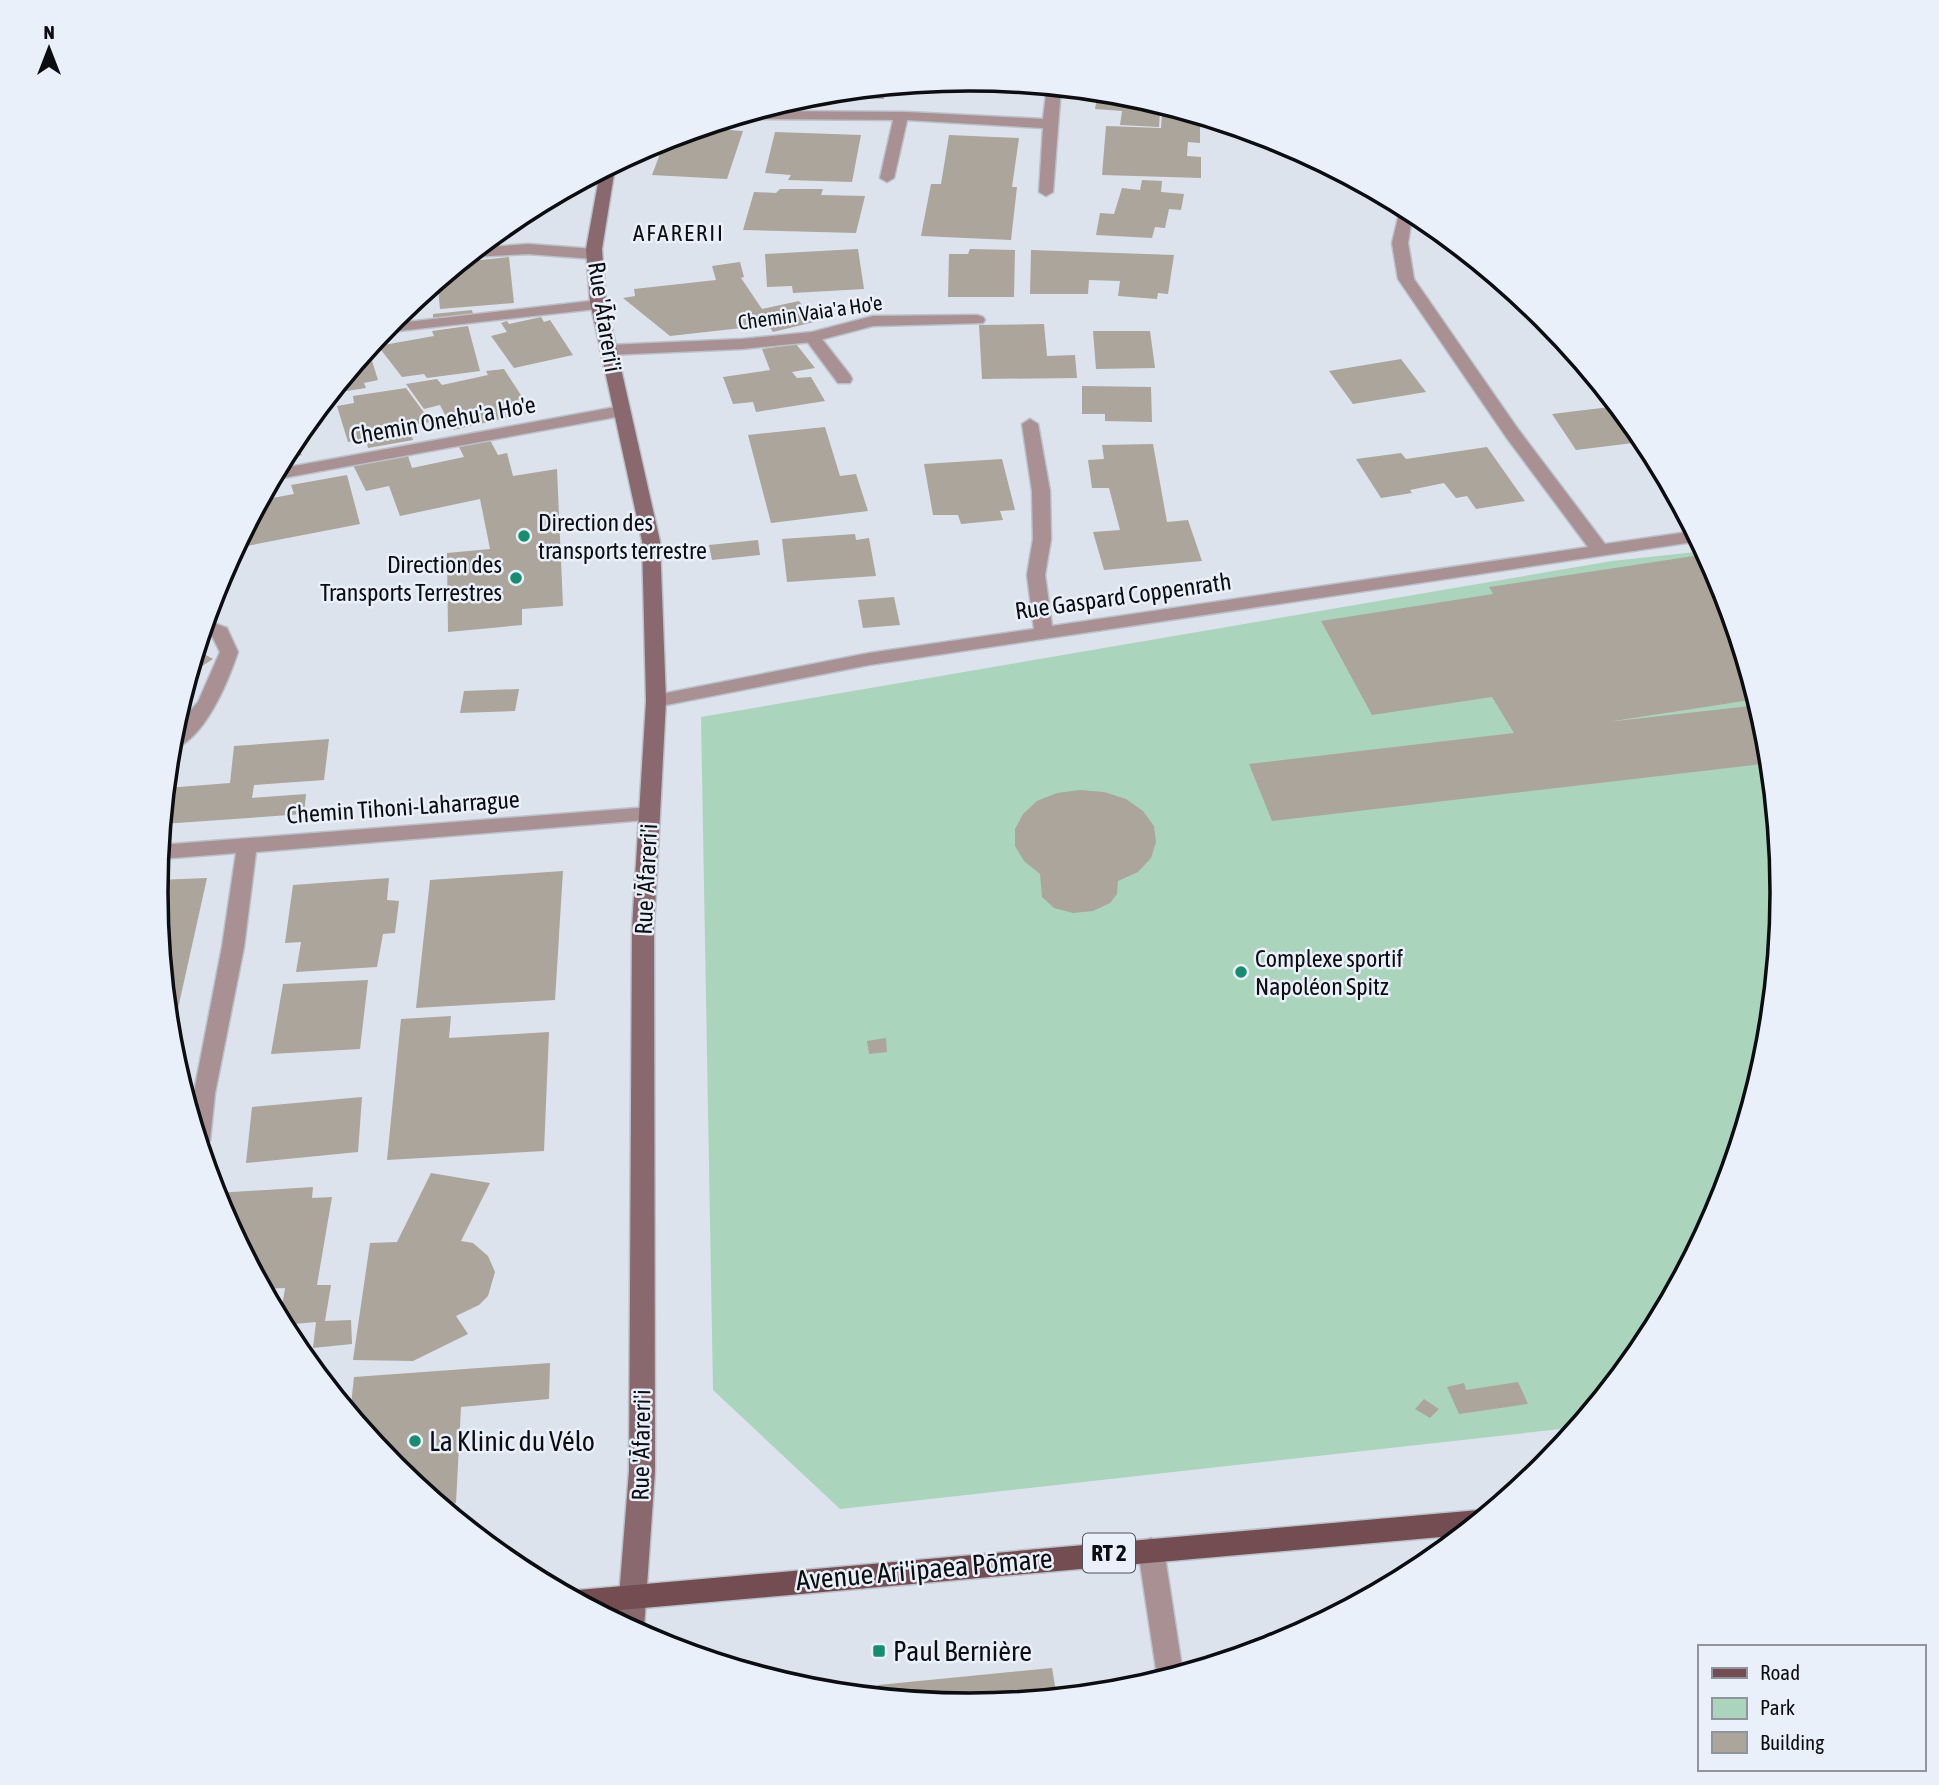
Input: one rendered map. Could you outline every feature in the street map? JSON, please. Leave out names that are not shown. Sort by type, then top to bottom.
[{"type":"main road","name":"Rue 'Āfareri'i","points":[[606,179],[594,254],[599,305],[651,541],[656,701],[643,928],[642,1471],[631,1618]]},
{"type":"main road","name":"Avenue Ari'ipaea Pōmare","points":[[595,1600],[1463,1523]]},
{"type":"street","points":[[1046,192],[1053,96]]},
{"type":"street","points":[[776,115],[1050,124]]},
{"type":"street","points":[[887,178],[901,117]]},
{"type":"street","points":[[1404,219],[1400,243],[1406,279],[1512,433],[1600,550]]},
{"type":"street","points":[[489,252],[528,249],[594,254]]},
{"type":"street","points":[[402,327],[599,305]]},
{"type":"street","name":"Chemin Vaia'a Ho'e","points":[[608,350],[742,344],[812,337],[873,321],[977,320]]},
{"type":"street","points":[[812,337],[844,379]]},
{"type":"street","name":"Chemin Onehu'a Ho'e","points":[[287,473],[621,411]]},
{"type":"street","points":[[1030,424],[1041,491],[1042,539],[1036,575],[1044,633]]},
{"type":"street","name":"Rue Gaspard Coppenrath","points":[[656,701],[869,659],[1688,537]]},
{"type":"street","points":[[183,734],[191,729],[217,689],[229,652],[220,632],[213,629]]},
{"type":"street","name":"Chemin Tihoni-Laharrague","points":[[170,851],[650,814]]},
{"type":"street","points":[[201,1118],[233,947],[247,845]]},
{"type":"street","points":[[1151,1550],[1169,1669]]},
{"type":"green space","name":"Complexe sportif Napoléon Spitz","points":[[1694,552],[1710,586],[1744,685],[1756,736],[1769,840],[1769,945],[1756,1049],[1744,1100],[1710,1199],[1664,1293],[1636,1338],[1565,1429],[840,1509],[713,1390],[701,717],[1612,561]]},
{"type":"building","points":[[1096,101],[1160,114],[1159,127],[1120,125],[1122,111],[1095,109]]},
{"type":"building","points":[[1162,114],[1200,125],[1200,143],[1188,142],[1187,156],[1201,157],[1201,178],[1102,175],[1106,126],[1161,128]]},
{"type":"building","points":[[725,130],[743,131],[727,179],[652,175],[660,153]]},
{"type":"building","points":[[775,132],[861,135],[852,182],[788,180],[791,175],[765,173]]},
{"type":"building","points":[[949,135],[1019,138],[1012,187],[1017,187],[1011,240],[921,236],[931,184],[941,184]]},
{"type":"building","points":[[1142,180],[1162,181],[1161,192],[1184,194],[1181,210],[1169,209],[1165,228],[1155,227],[1152,238],[1096,235],[1100,213],[1114,214],[1122,188],[1140,190]]},
{"type":"building","points":[[780,189],[823,189],[821,195],[865,196],[856,233],[743,230],[754,192],[776,193]]},
{"type":"building","points":[[858,249],[864,289],[793,293],[792,286],[767,287],[765,254]]},
{"type":"building","points":[[970,249],[1015,250],[1014,297],[948,297],[949,254],[968,254]]},
{"type":"building","points":[[1031,250],[1174,255],[1168,294],[1158,293],[1157,299],[1118,296],[1120,281],[1089,280],[1088,294],[1030,294]]},
{"type":"building","points":[[509,257],[514,303],[440,309],[438,292],[478,260]]},
{"type":"building","points":[[740,262],[744,277],[741,278],[762,309],[799,301],[814,322],[773,332],[768,325],[670,336],[623,298],[635,296],[634,289],[716,280],[712,266]]},
{"type":"building","points":[[472,310],[473,314],[433,318],[433,314]]},
{"type":"building","points":[[541,317],[544,322],[550,320],[573,355],[514,368],[491,336],[507,332],[501,323],[507,321],[509,324]]},
{"type":"building","points":[[1044,324],[1047,356],[1075,355],[1077,378],[982,379],[979,325]]},
{"type":"building","points":[[468,326],[480,371],[427,378],[424,374],[402,377],[381,350],[385,345],[434,336],[432,331]]},
{"type":"building","points":[[1093,331],[1150,331],[1155,368],[1096,369]]},
{"type":"building","points":[[796,344],[815,368],[792,372],[797,378],[811,377],[825,401],[756,412],[753,402],[733,404],[723,377],[770,370],[762,349]]},
{"type":"building","points":[[372,359],[378,380],[364,383],[366,388],[345,391]]},
{"type":"building","points":[[1401,359],[1426,392],[1353,404],[1329,371]]},
{"type":"building","points":[[504,369],[532,412],[453,430],[440,405],[424,409],[406,384],[437,379],[442,385],[488,375],[486,371]]},
{"type":"building","points":[[1082,386],[1151,387],[1152,422],[1105,421],[1105,414],[1082,414]]},
{"type":"building","points":[[406,388],[431,422],[409,426],[413,440],[368,448],[366,439],[348,442],[337,406],[354,403],[353,396]]},
{"type":"building","points":[[1607,407],[1633,443],[1576,450],[1552,414]]},
{"type":"building","points":[[825,427],[840,476],[856,474],[868,511],[771,523],[748,435]]},
{"type":"building","name":"Direction des transports terrestre","points":[[490,440],[498,455],[507,453],[513,476],[557,469],[563,606],[522,609],[522,625],[448,632],[447,553],[490,549],[480,499],[400,516],[389,486],[366,491],[352,463],[407,453],[412,468],[464,457],[458,445]]},
{"type":"building","points":[[1153,444],[1167,522],[1188,520],[1202,561],[1104,570],[1093,532],[1120,530],[1109,488],[1092,488],[1088,460],[1104,459],[1102,445]]},
{"type":"building","points":[[1487,447],[1525,501],[1476,509],[1467,496],[1456,498],[1444,483],[1410,490],[1412,493],[1381,498],[1356,459],[1401,453],[1406,459]]},
{"type":"building","points":[[1002,459],[1015,510],[1000,511],[1003,520],[961,524],[958,515],[933,515],[924,464]]},
{"type":"building","points":[[347,475],[360,524],[247,546],[272,498],[294,494],[291,485]]},
{"type":"building","points":[[855,534],[856,540],[869,538],[876,576],[787,582],[782,539]]},
{"type":"building","points":[[758,540],[760,555],[712,560],[709,545]]},
{"type":"building","points":[[1696,556],[1728,635],[1748,700],[1607,722],[1749,706],[1760,764],[1272,821],[1249,764],[1514,733],[1492,697],[1372,715],[1321,621],[1493,594],[1489,587]]},
{"type":"building","points":[[894,597],[900,625],[863,628],[858,600]]},
{"type":"building","points":[[205,654],[213,659],[201,667]]},
{"type":"building","points":[[519,689],[515,711],[460,713],[464,691]]},
{"type":"building","points":[[329,739],[324,780],[254,785],[252,798],[306,794],[304,814],[172,823],[175,787],[230,783],[234,746]]},
{"type":"building","points":[[1080,790],[1104,792],[1126,799],[1143,811],[1154,826],[1156,842],[1151,858],[1138,872],[1118,881],[1117,894],[1110,903],[1093,911],[1073,913],[1054,908],[1042,897],[1040,874],[1024,861],[1015,846],[1015,829],[1023,814],[1037,801],[1057,793]]},
{"type":"building","points":[[563,871],[555,1000],[416,1008],[430,880]]},
{"type":"building","points":[[207,878],[177,1012],[170,945],[168,880]]},
{"type":"building","points":[[389,878],[387,900],[399,901],[395,933],[383,934],[377,967],[296,972],[301,942],[285,943],[293,885]]},
{"type":"building","points":[[368,980],[360,1049],[271,1054],[283,984]]},
{"type":"building","points":[[451,1016],[449,1038],[549,1032],[544,1151],[387,1160],[401,1019]]},
{"type":"building","points":[[886,1038],[887,1052],[869,1054],[867,1041]]},
{"type":"building","points":[[362,1097],[358,1152],[246,1163],[252,1107]]},
{"type":"building","points":[[431,1173],[490,1183],[461,1241],[473,1243],[488,1256],[495,1272],[488,1296],[479,1305],[456,1316],[468,1334],[413,1361],[353,1360],[370,1243],[397,1242]]},
{"type":"building","points":[[313,1187],[312,1198],[332,1197],[317,1285],[331,1285],[325,1321],[351,1320],[352,1344],[313,1348],[316,1322],[294,1324],[282,1305],[285,1288],[273,1289],[227,1192]]},
{"type":"building","name":"La Klinic du Vélo","points":[[550,1363],[549,1399],[461,1407],[456,1503],[452,1504],[403,1459],[351,1402],[354,1377]]},
{"type":"building","points":[[1518,1382],[1528,1404],[1459,1414],[1447,1387],[1464,1383],[1466,1390]]},
{"type":"building","points":[[1424,1399],[1439,1409],[1430,1418],[1415,1409]]},
{"type":"building","points":[[1052,1668],[1055,1689],[970,1694],[879,1688],[878,1685]]},
{"type":"place","name":"Direction des transports terrestre","points":[[524,536]]},
{"type":"place","name":"Direction des Transports Terrestres","points":[[516,578]]},
{"type":"place","name":"Complexe sportif Napoléon Spitz","points":[[1241,972]]},
{"type":"place","name":"La Klinic du Vélo","points":[[415,1441]]},
{"type":"place","name":"Paul Bernière","points":[[879,1651]]},
{"type":"district","name":"AFARERII","points":[[679,233]]}]
